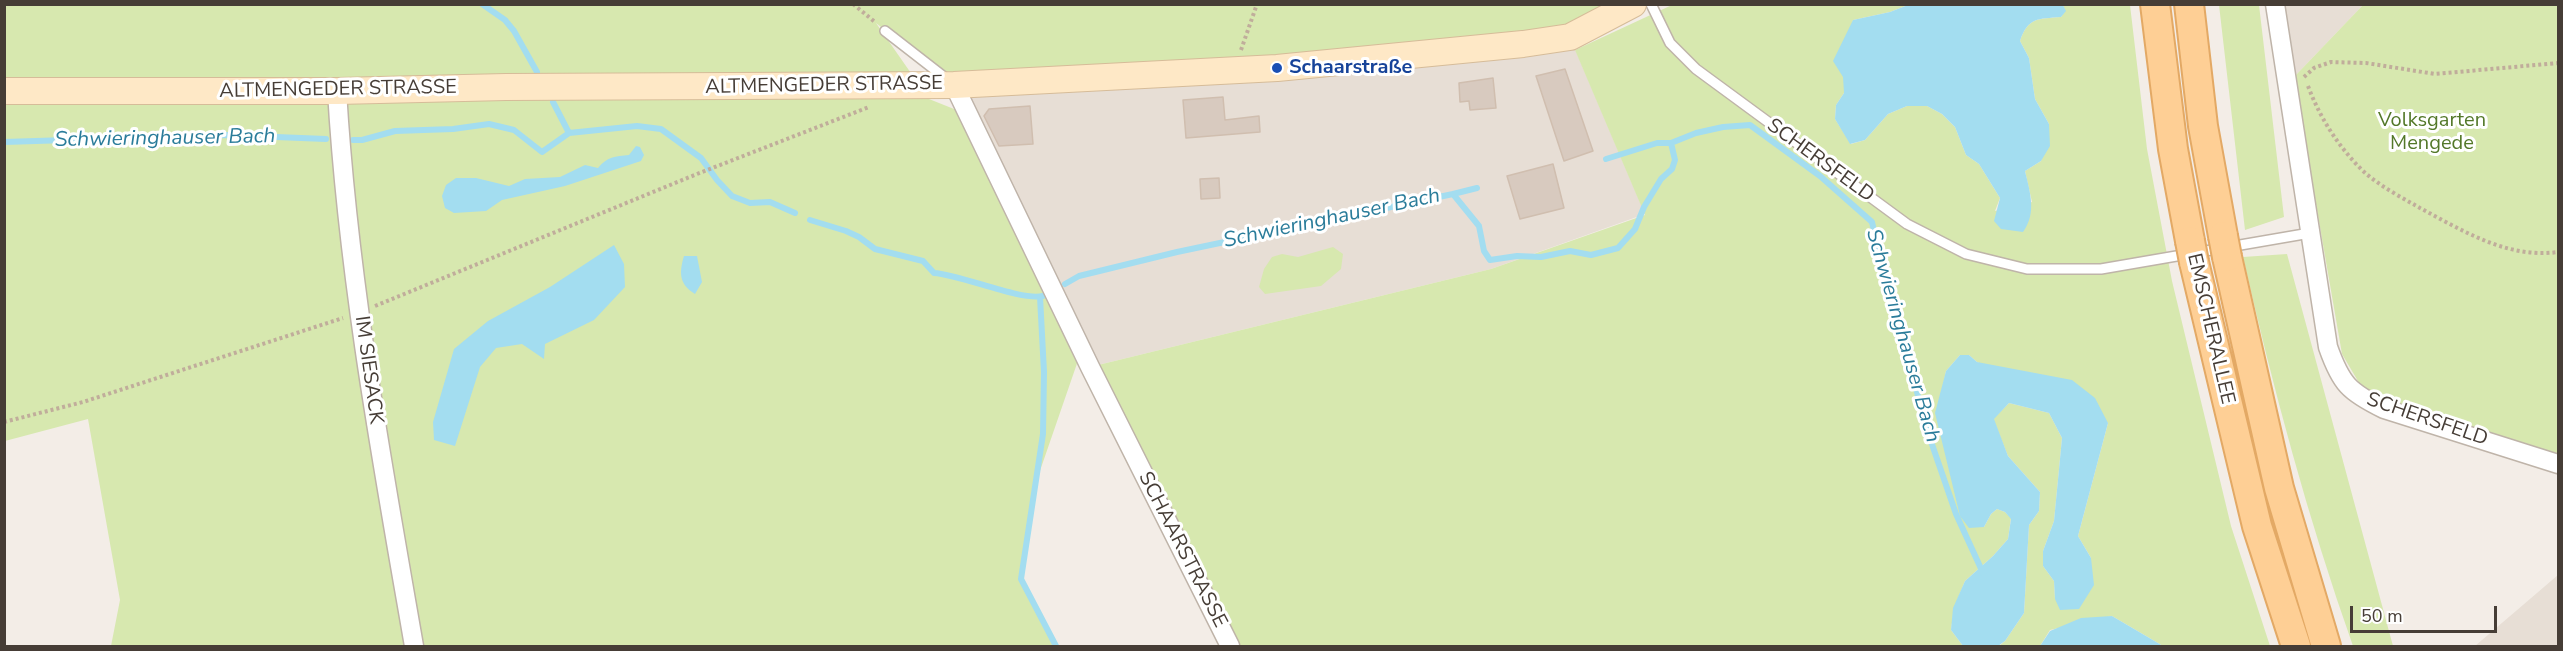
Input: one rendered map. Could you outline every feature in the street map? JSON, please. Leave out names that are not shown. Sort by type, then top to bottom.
[{"type":"main road","name":"EMSCHERALLEE","points":[[2155,4],[2173,149],[2192,252],[2257,526],[2296,646]]},
{"type":"main road","name":"EMSCHERALLEE","points":[[2189,4],[2203,126],[2225,246],[2279,488],[2326,646]]},
{"type":"street","name":"ALTMENGEDER STRASSE","points":[[4,91],[337,91],[506,87],[954,85],[1277,69],[1523,44],[1570,37],[1633,4]]},
{"type":"street","name":"SCHERSFELD","points":[[2275,4],[2328,347],[2340,378],[2358,396],[2384,409],[2559,464]]},
{"type":"street","name":"SCHAARSTRASSE","points":[[954,85],[1090,367],[1230,646]]},
{"type":"street","name":"IM SIESACK","points":[[337,91],[359,312],[380,451],[414,646]]},
{"type":"lane","name":"SCHERSFELD","points":[[1651,4],[1670,43],[1696,69],[1907,224],[1966,254],[2027,269],[2101,269],[2310,233]]},
{"type":"lane","name":"SCHAARSTRASSE","points":[[885,30],[954,85]]},
{"type":"path","points":[[853,4],[885,30]]},
{"type":"path","points":[[1234,71],[1257,4]]},
{"type":"path","points":[[2559,63],[2435,74],[2366,63],[2331,62],[2314,68],[2305,77],[2318,112],[2340,145],[2364,172],[2398,196],[2488,243],[2523,252],[2559,252]]},
{"type":"path","points":[[4,422],[82,402],[316,328],[359,312],[718,165],[868,109],[887,86]]},
{"type":"shaded area","points":[[2284,4],[2363,5],[2294,77]]},
{"type":"shaded area","points":[[1570,37],[1645,214],[1491,269],[1090,367],[954,85]]},
{"type":"shaded area","points":[[2558,575],[2558,646],[2475,646]]},
{"type":"green space","points":[[5,5],[1633,5],[1588,29],[954,85],[876,23],[929,99],[969,115],[1082,349],[1033,491],[1021,579],[1056,646],[111,646],[120,600],[88,419],[5,441]]},
{"type":"green space","points":[[1672,5],[1908,5],[1890,12],[1853,20],[1844,77],[1844,93],[1836,105],[1835,119],[1851,144],[1865,140],[1888,114],[1907,106],[1927,106],[1942,114],[1955,127],[1966,155],[1979,164],[2000,198],[1995,211],[2032,202],[2025,171],[2041,161],[2049,124],[2035,99],[2029,58],[2020,41],[2023,33],[2030,23],[2040,19],[2061,17],[2065,11],[2063,5],[2130,5],[2147,149],[2172,281],[2231,526],[2270,646],[2163,646],[2112,616],[2050,630],[2040,646],[1999,646],[2024,613],[2029,525],[2039,511],[2040,492],[2008,456],[1993,419],[2009,403],[2049,413],[2062,438],[2054,521],[2043,551],[2043,566],[2054,581],[2055,599],[2091,558],[2078,536],[2108,423],[1977,362],[1969,355],[1960,355],[1946,371],[1942,390],[1984,527],[1991,514],[1997,509],[2005,512],[2011,518],[2008,539],[1965,581],[1954,608],[1951,630],[1963,646],[1230,646],[1090,367],[1491,269],[1645,215],[1575,50]]},
{"type":"green space","points":[[2219,5],[2259,5],[2284,217],[2245,230]]},
{"type":"green space","name":"Volksgarten Mengede","points":[[2363,5],[2558,5],[2558,454],[2365,393],[2342,354],[2294,77]]},
{"type":"green space","points":[[1333,247],[1343,254],[1341,269],[1321,286],[1265,294],[1259,287],[1264,269],[1272,257],[1282,254],[1298,257]]},
{"type":"green space","points":[[2287,254],[2393,646],[2353,646],[2306,502],[2279,404],[2243,257]]},
{"type":"water","points":[[1908,5],[2063,5],[2066,11],[2061,17],[2046,18],[2030,23],[2020,41],[2029,58],[2035,99],[2049,124],[2050,146],[2041,161],[2025,171],[2031,210],[2023,232],[2001,229],[1994,221],[2000,198],[1979,164],[1966,155],[1955,127],[1942,114],[1927,106],[1907,106],[1888,114],[1865,140],[1850,144],[1835,119],[1836,105],[1844,93],[1843,77],[1833,61],[1853,20],[1890,12]]},
{"type":"water","points":[[636,146],[640,147],[644,155],[641,161],[565,186],[502,200],[486,211],[454,213],[445,208],[442,196],[446,185],[456,178],[476,178],[509,186],[525,179],[560,177],[585,165],[598,168],[612,158],[629,155]]},
{"type":"water","points":[[614,245],[624,264],[625,287],[594,320],[545,344],[544,359],[522,344],[496,348],[480,367],[455,446],[434,440],[433,422],[454,349],[488,321],[550,287]]},
{"type":"water","points":[[684,256],[697,256],[702,282],[695,294],[683,282],[681,268]]},
{"type":"water","points":[[1960,355],[1969,355],[1977,362],[2072,380],[2095,398],[2108,423],[2078,536],[2091,558],[2094,585],[2079,609],[2060,610],[2055,599],[2054,581],[2043,566],[2043,551],[2054,521],[2062,438],[2049,413],[2009,403],[1994,419],[2008,456],[2040,492],[2039,511],[2029,525],[2024,613],[2005,641],[1998,646],[1963,646],[1951,630],[1953,608],[1965,581],[2008,539],[2011,519],[2005,512],[1997,509],[1991,514],[1984,527],[1969,528],[1960,516],[1935,413],[1946,371]]},
{"type":"water","points":[[2112,616],[2163,646],[2040,646],[2050,631],[2081,618]]},
{"type":"building","points":[[1565,69],[1593,151],[1564,161],[1536,76]]},
{"type":"building","points":[[1493,78],[1496,108],[1470,110],[1469,101],[1460,102],[1459,83]]},
{"type":"building","points":[[1223,97],[1225,120],[1259,116],[1260,132],[1186,138],[1183,100]]},
{"type":"building","points":[[1030,106],[1033,144],[999,146],[984,116],[989,109]]},
{"type":"building","points":[[1553,164],[1564,208],[1520,219],[1507,176]]},
{"type":"building","points":[[1219,178],[1220,198],[1201,199],[1200,179]]},
{"type":"waterway","points":[[482,4],[505,20],[514,31],[537,72]]},
{"type":"waterway","points":[[553,102],[569,133]]},
{"type":"waterway","name":"Schwieringhauser Bach","points":[[353,140],[362,140],[395,131],[453,129],[489,124],[514,130],[542,152],[569,133],[637,126],[661,129],[701,158],[732,196],[750,203],[770,202],[795,213]]},
{"type":"waterway","name":"Schwieringhauser Bach","points":[[1065,284],[1079,276],[1177,252],[1453,194],[1479,226],[1484,251],[1490,260],[1517,256],[1541,257],[1570,251],[1591,255],[1618,248],[1635,229],[1644,207],[1661,179],[1672,169],[1675,160],[1671,143],[1696,133],[1723,127],[1750,125],[1820,176],[1872,222],[1899,341],[1915,384],[1925,424],[1956,514],[1983,573]]},
{"type":"waterway","name":"Schwieringhauser Bach","points":[[4,142],[226,135],[326,139]]},
{"type":"waterway","points":[[1606,159],[1657,143],[1671,143]]},
{"type":"waterway","points":[[1453,194],[1477,188]]},
{"type":"waterway","name":"Schwieringhauser Bach","points":[[810,220],[846,231],[875,249],[923,261],[934,273],[1020,295],[1043,296]]},
{"type":"waterway","points":[[1040,297],[1044,372],[1043,434],[1021,579],[1056,646]]},
{"type":"place","name":"Schaarstraße","points":[[1277,68]]}]
